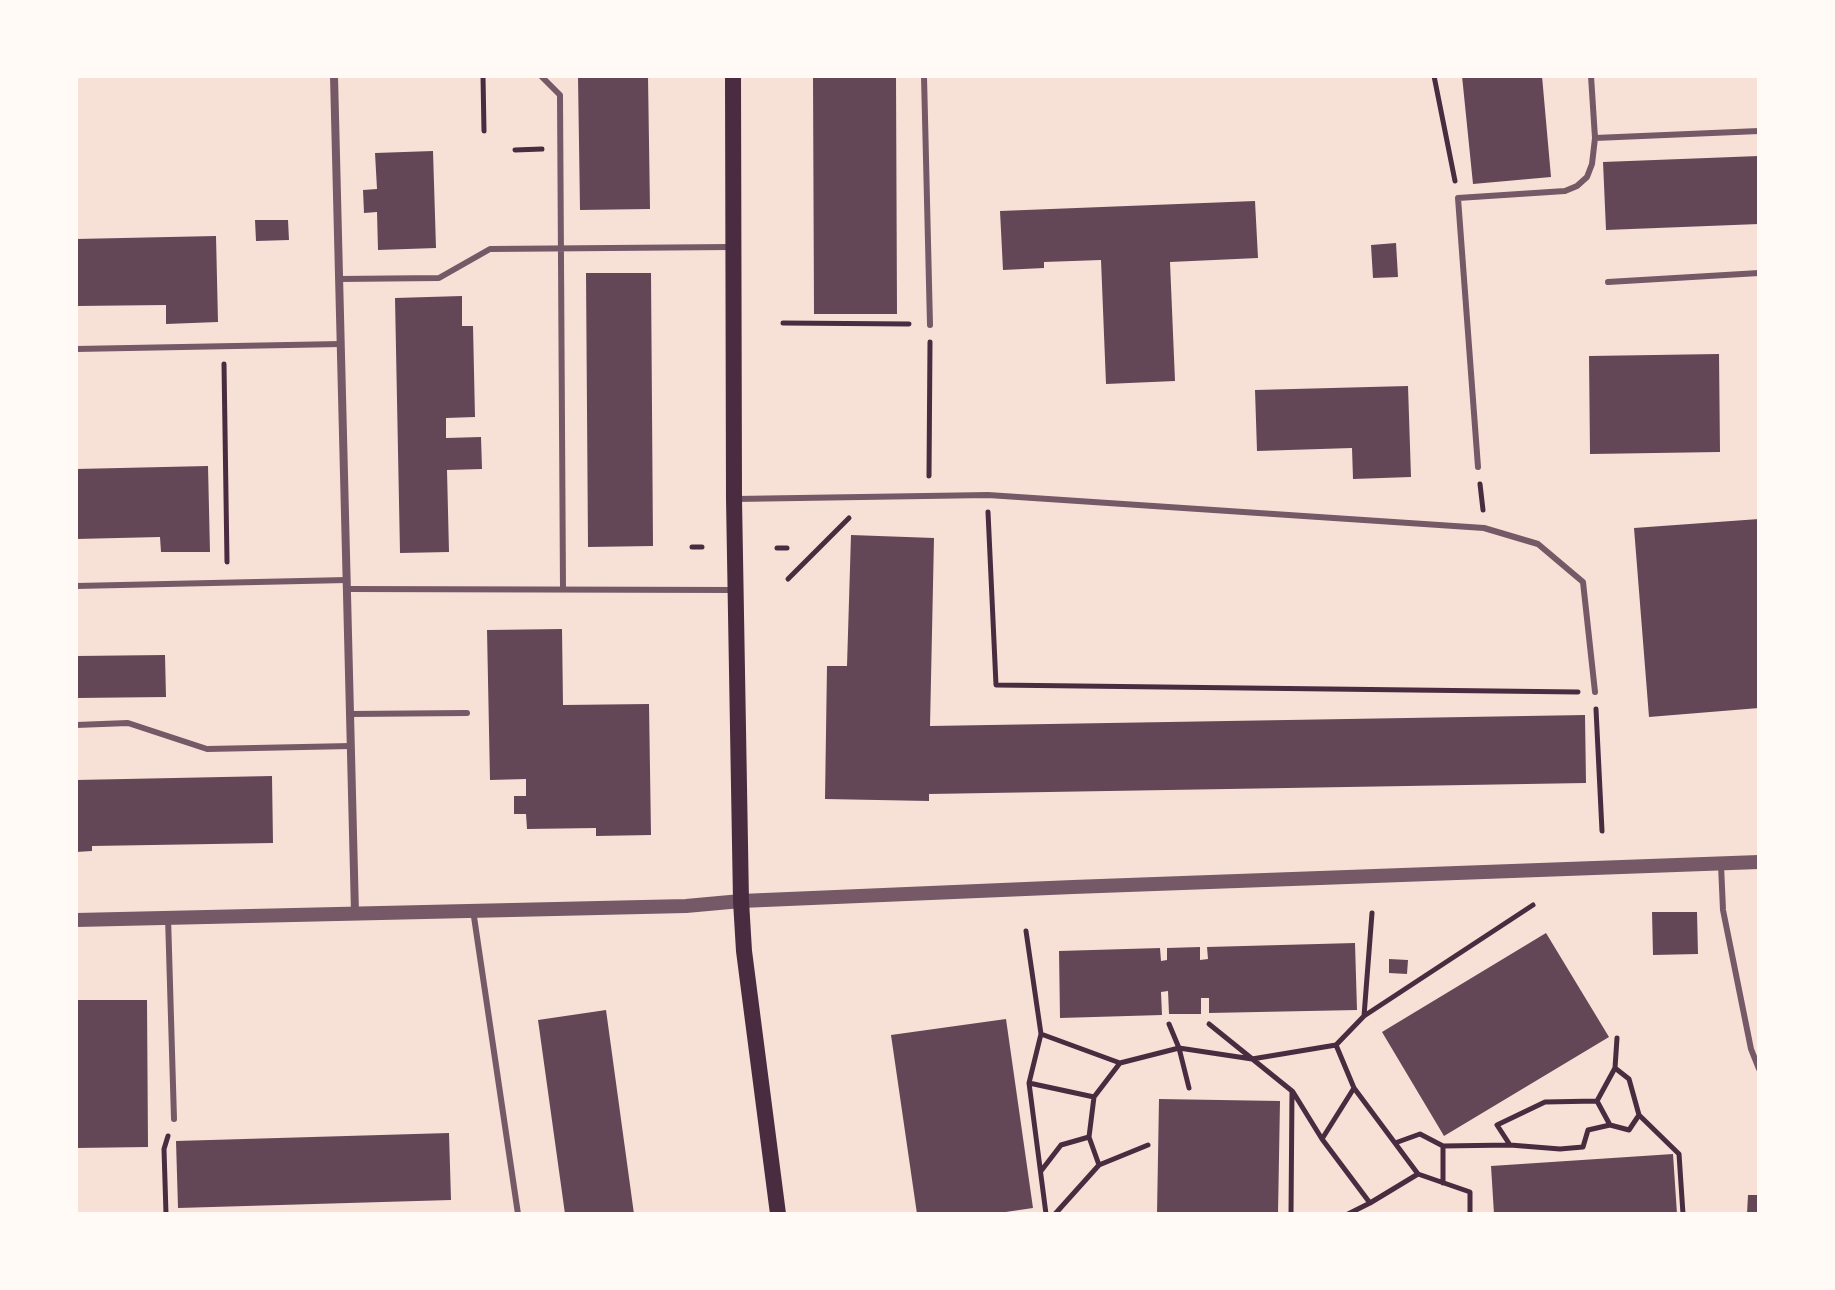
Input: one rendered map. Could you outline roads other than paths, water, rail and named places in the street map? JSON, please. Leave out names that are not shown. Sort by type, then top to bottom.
[{"type":"main road","points":[[733,76],[734,499],[741,901],[744,951],[778,1214]]},
{"type":"street","points":[[334,76],[355,913]]},
{"type":"street","points":[[76,920],[686,906],[741,901],[1759,862]]},
{"type":"lane","points":[[541,76],[560,95],[563,589]]},
{"type":"lane","points":[[924,76],[930,325]]},
{"type":"lane","points":[[1478,467],[1458,198],[1565,191],[1587,177],[1595,138],[1591,76]]},
{"type":"lane","points":[[1595,138],[1759,131]]},
{"type":"lane","points":[[339,279],[439,278],[490,249],[734,248]]},
{"type":"lane","points":[[1608,282],[1759,273]]},
{"type":"lane","points":[[76,349],[341,344]]},
{"type":"lane","points":[[734,499],[988,495],[1484,528],[1538,544],[1583,582],[1595,692]]},
{"type":"lane","points":[[76,586],[228,583],[736,590]]},
{"type":"lane","points":[[350,714],[467,713]]},
{"type":"lane","points":[[76,725],[128,723],[207,749],[351,746]]},
{"type":"lane","points":[[1721,863],[1723,910],[1751,1049],[1759,1069]]},
{"type":"lane","points":[[473,910],[518,1214]]},
{"type":"lane","points":[[168,917],[174,1119]]}]
